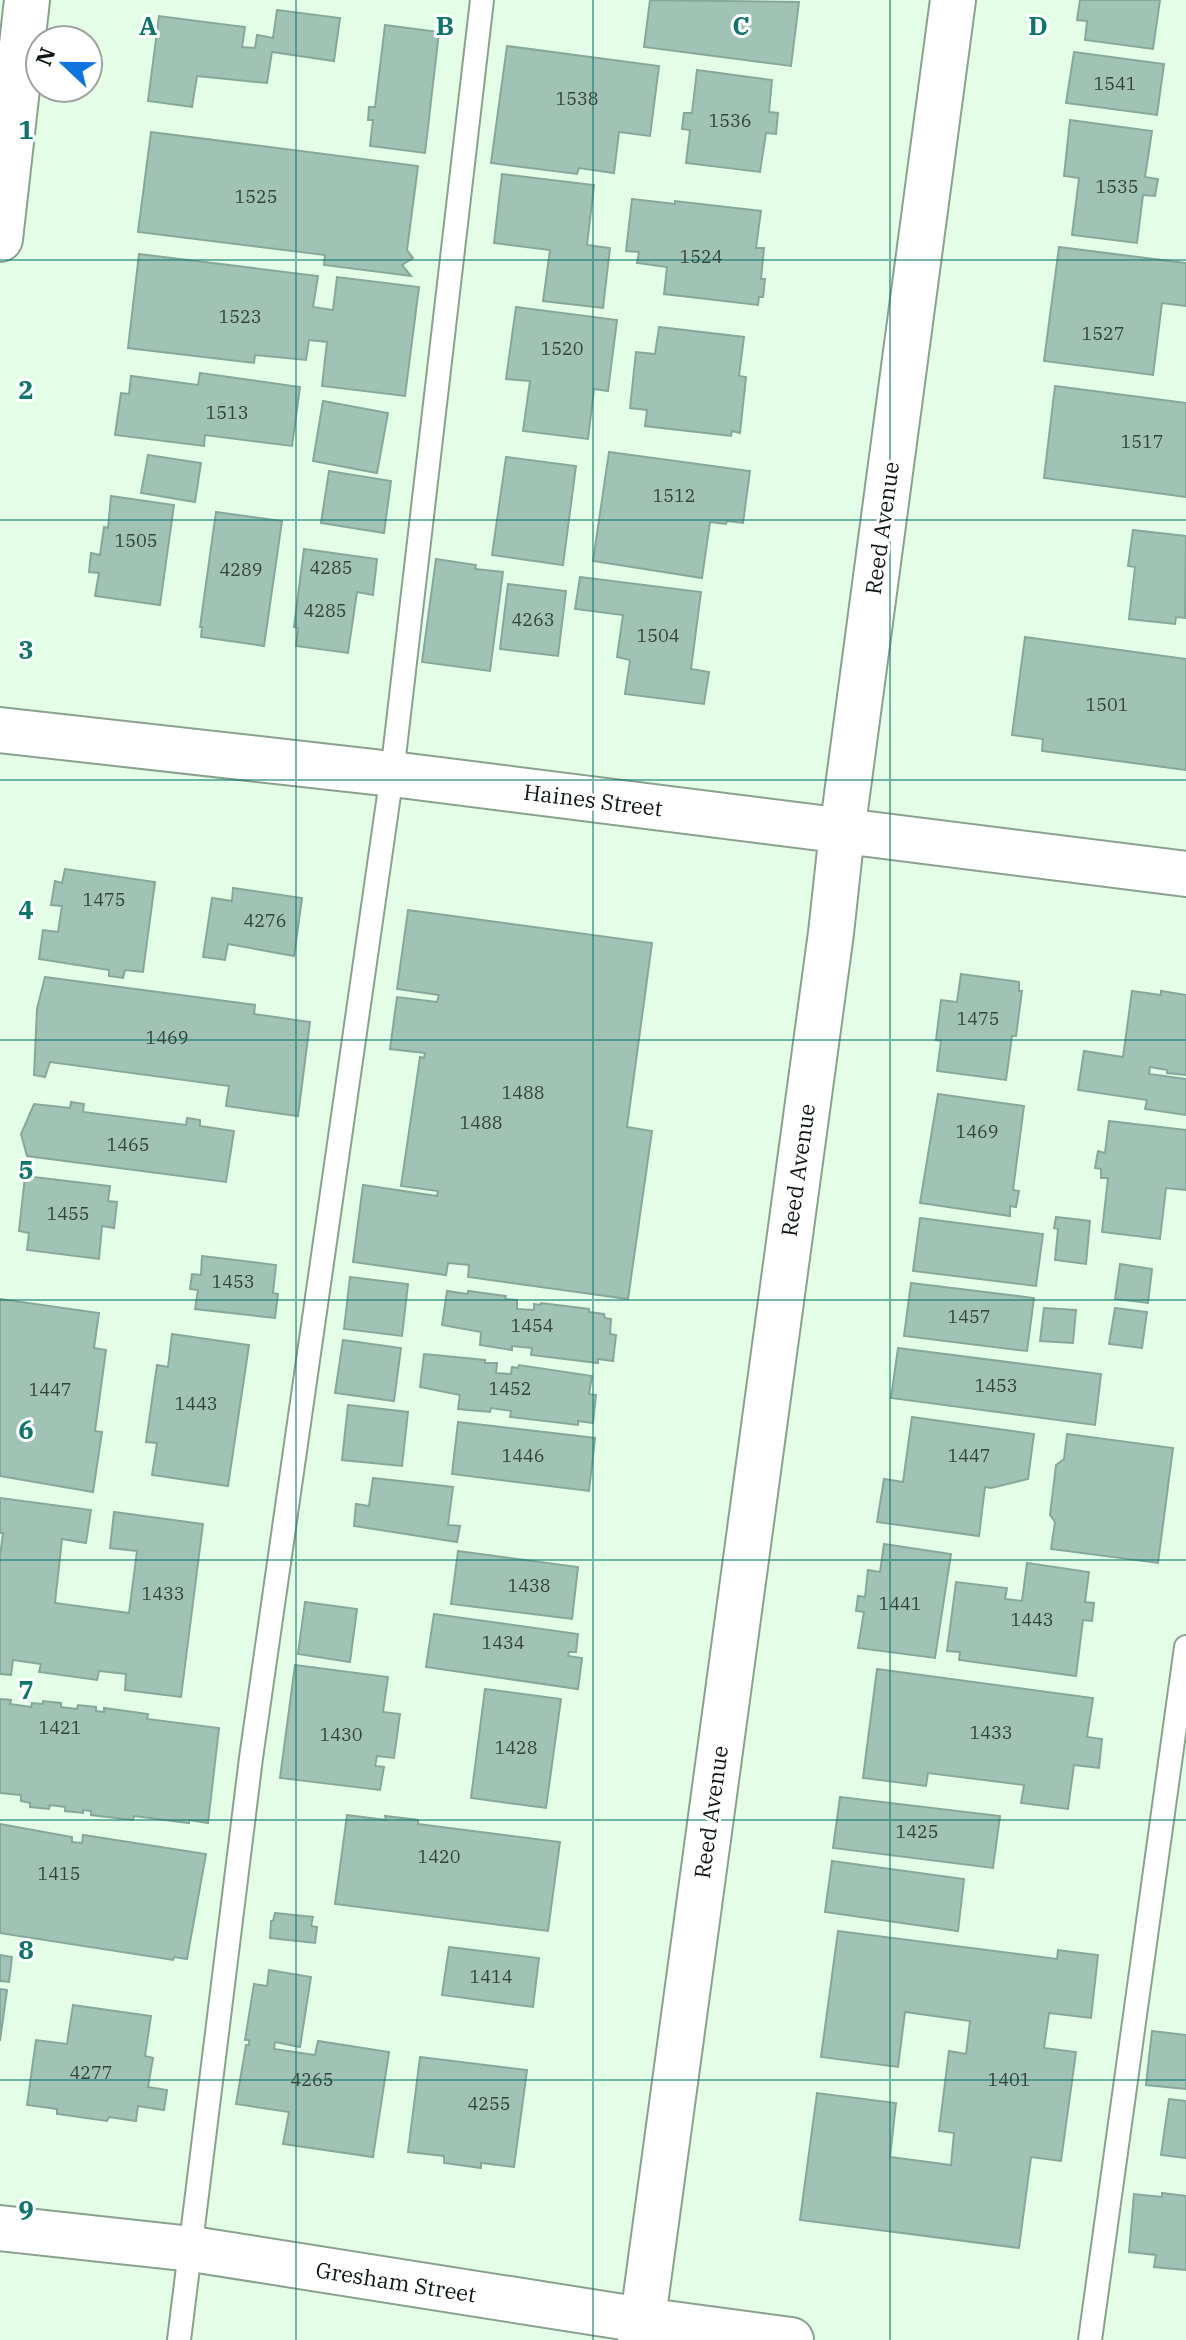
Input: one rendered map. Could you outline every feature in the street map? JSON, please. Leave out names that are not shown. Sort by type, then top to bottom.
[{"type":"street","points":[[0,239],[27,0]]},
{"type":"street","name":"Reed Avenue","points":[[641,2330],[831,933],[953,0]]},
{"type":"street","name":"Haines Street","points":[[0,730],[392,774],[1186,874]]},
{"type":"street","name":"Gresham Street","points":[[0,2228],[192,2249],[641,2330],[791,2340]]},
{"type":"lane","points":[[179,2340],[251,1758],[392,774],[482,0]]},
{"type":"lane","points":[[1090,2340],[1186,1647]]},
{"type":"building","points":[[650,0],[799,2],[791,66],[644,47]]},
{"type":"building","points":[[1080,0],[1160,0],[1153,49],[1085,40],[1087,21],[1077,20]]},
{"type":"building","points":[[277,10],[340,18],[334,61],[272,52],[267,83],[197,76],[192,107],[148,101],[159,16],[245,27],[242,47],[255,48],[257,35],[273,38]]},
{"type":"building","points":[[385,25],[439,32],[425,153],[370,146],[373,120],[368,120],[369,107],[375,107]]},
{"type":"building","points":[[507,46],[659,66],[650,136],[619,132],[614,173],[579,168],[577,174],[491,163]]},
{"type":"building","points":[[1074,52],[1164,64],[1157,115],[1066,103]]},
{"type":"building","points":[[697,70],[772,80],[769,112],[778,113],[776,134],[766,133],[760,172],[686,163],[690,130],[682,129],[684,113],[692,113]]},
{"type":"building","points":[[1070,120],[1152,131],[1145,177],[1158,179],[1155,196],[1143,195],[1137,243],[1072,235],[1079,178],[1064,176]]},
{"type":"building","points":[[151,132],[418,166],[407,250],[413,258],[402,265],[411,276],[324,265],[325,255],[138,232]]},
{"type":"building","points":[[502,174],[594,185],[587,245],[610,248],[603,308],[543,301],[550,250],[494,243]]},
{"type":"building","points":[[632,199],[761,211],[756,248],[764,248],[761,279],[765,279],[763,297],[759,297],[758,305],[664,294],[667,267],[637,263],[639,252],[626,251]]},
{"type":"building","points":[[1059,247],[1186,263],[1186,306],[1162,303],[1153,375],[1044,361]]},
{"type":"building","points":[[139,254],[318,276],[313,307],[333,310],[337,277],[419,287],[405,396],[322,386],[327,342],[309,340],[306,360],[255,355],[254,363],[128,348]]},
{"type":"building","points":[[516,307],[617,320],[608,391],[594,389],[588,439],[523,431],[530,381],[506,379]]},
{"type":"building","points":[[659,327],[744,337],[739,376],[746,377],[740,433],[732,431],[731,436],[645,426],[647,410],[630,408],[636,352],[655,354]]},
{"type":"building","points":[[200,373],[300,387],[292,446],[205,435],[204,446],[115,435],[121,393],[129,394],[131,376],[198,385]]},
{"type":"building","points":[[1055,386],[1186,403],[1186,497],[1044,478]]},
{"type":"building","points":[[323,401],[388,413],[377,473],[313,461]]},
{"type":"building","points":[[609,452],[750,471],[743,523],[710,522],[702,578],[593,561]]},
{"type":"building","points":[[148,455],[201,463],[195,502],[141,493]]},
{"type":"building","points":[[506,457],[576,466],[563,565],[492,555]]},
{"type":"building","points":[[329,471],[391,481],[384,533],[321,523]]},
{"type":"building","points":[[111,496],[174,505],[160,605],[95,596],[99,573],[89,572],[91,553],[100,555],[104,527],[108,528]]},
{"type":"building","points":[[216,512],[282,521],[264,646],[201,637]]},
{"type":"building","points":[[1133,530],[1186,536],[1185,618],[1176,617],[1175,624],[1129,619],[1135,567],[1128,566]]},
{"type":"building","points":[[304,549],[377,559],[373,595],[357,592],[348,653],[296,646],[298,628],[294,627]]},
{"type":"building","points":[[436,559],[503,572],[490,671],[422,662]]},
{"type":"building","points":[[580,577],[701,592],[691,669],[709,672],[704,704],[625,694],[630,660],[617,657],[623,615],[575,609]]},
{"type":"building","points":[[508,584],[566,591],[558,656],[500,649]]},
{"type":"building","points":[[1025,637],[1186,659],[1186,770],[1042,751],[1043,739],[1012,735]]},
{"type":"building","points":[[65,869],[155,882],[143,972],[125,970],[123,978],[109,976],[109,970],[39,959],[43,930],[58,932],[62,906],[51,905],[55,881],[62,883]]},
{"type":"building","points":[[233,888],[302,898],[294,956],[228,944],[225,960],[203,957],[212,898],[232,901]]},
{"type":"building","points":[[408,910],[652,943],[627,1127],[652,1131],[628,1299],[468,1277],[469,1265],[448,1263],[446,1275],[353,1262],[363,1185],[437,1196],[438,1191],[401,1186],[420,1057],[424,1058],[425,1053],[390,1049],[397,997],[437,1002],[439,995],[397,989]]},
{"type":"building","points":[[961,974],[1019,982],[1019,991],[1022,991],[1006,1080],[937,1071],[941,1041],[936,1040],[941,1000],[957,1002]]},
{"type":"building","points":[[45,977],[255,1005],[254,1014],[310,1022],[298,1116],[226,1106],[229,1086],[50,1062],[45,1077],[34,1075],[37,1009]]},
{"type":"building","points":[[1132,991],[1186,995],[1186,1075],[1150,1067],[1149,1074],[1186,1079],[1186,1115],[1145,1109],[1147,1100],[1078,1090],[1084,1051],[1123,1057]]},
{"type":"building","points":[[938,1094],[1024,1106],[1013,1190],[1019,1191],[1016,1207],[1010,1206],[1010,1216],[920,1203]]},
{"type":"building","points":[[71,1102],[84,1104],[83,1112],[186,1125],[187,1118],[200,1120],[200,1126],[234,1131],[226,1182],[27,1156],[21,1134],[34,1104],[70,1108]]},
{"type":"building","points":[[1109,1121],[1186,1130],[1186,1190],[1166,1188],[1160,1239],[1102,1232],[1108,1178],[1101,1178],[1101,1169],[1095,1168],[1098,1151],[1105,1153]]},
{"type":"building","points":[[25,1176],[110,1186],[108,1201],[117,1202],[114,1228],[102,1226],[99,1259],[27,1250],[29,1233],[19,1231]]},
{"type":"building","points":[[1056,1217],[1090,1221],[1086,1264],[1055,1260]]},
{"type":"building","points":[[920,1218],[1043,1234],[1036,1286],[913,1271]]},
{"type":"building","points":[[202,1256],[276,1265],[273,1293],[278,1294],[275,1318],[195,1309],[198,1290],[190,1289],[192,1274],[201,1275]]},
{"type":"building","points":[[1120,1264],[1152,1269],[1148,1303],[1115,1299]]},
{"type":"building","points":[[350,1277],[408,1284],[402,1336],[344,1329]]},
{"type":"building","points":[[911,1283],[1034,1298],[1027,1351],[904,1336]]},
{"type":"building","points":[[447,1291],[506,1296],[505,1299],[517,1300],[517,1309],[534,1310],[534,1304],[541,1303],[604,1314],[605,1318],[611,1319],[610,1334],[616,1335],[613,1361],[598,1359],[598,1363],[531,1355],[532,1348],[512,1346],[512,1350],[480,1345],[481,1332],[442,1325]]},
{"type":"building","points":[[0,1299],[99,1313],[94,1348],[106,1350],[95,1431],[102,1432],[93,1492],[0,1476]]},
{"type":"building","points":[[1044,1308],[1076,1310],[1073,1343],[1040,1341]]},
{"type":"building","points":[[1115,1308],[1147,1312],[1142,1348],[1109,1344]]},
{"type":"building","points":[[172,1334],[249,1345],[228,1486],[152,1475],[157,1443],[146,1442],[157,1365],[168,1367]]},
{"type":"building","points":[[343,1340],[401,1348],[394,1401],[335,1393]]},
{"type":"building","points":[[898,1348],[1101,1374],[1095,1425],[891,1398]]},
{"type":"building","points":[[424,1354],[497,1363],[496,1373],[511,1374],[512,1367],[518,1368],[519,1365],[592,1376],[589,1394],[596,1395],[593,1423],[578,1421],[578,1425],[510,1417],[511,1411],[491,1408],[490,1412],[458,1409],[460,1395],[420,1387]]},
{"type":"building","points":[[348,1405],[408,1412],[402,1466],[342,1460]]},
{"type":"building","points":[[912,1417],[1034,1434],[1028,1479],[985,1487],[979,1536],[877,1522],[884,1479],[903,1482]]},
{"type":"building","points":[[458,1422],[595,1438],[589,1491],[452,1474]]},
{"type":"building","points":[[1067,1434],[1173,1448],[1158,1563],[1051,1549],[1055,1522],[1050,1515],[1056,1465],[1064,1459]]},
{"type":"building","points":[[373,1478],[453,1487],[448,1525],[460,1526],[457,1542],[354,1526],[356,1504],[369,1506]]},
{"type":"building","points":[[0,1498],[91,1510],[86,1543],[62,1539],[55,1603],[129,1613],[137,1551],[110,1548],[114,1512],[203,1524],[181,1697],[125,1690],[126,1674],[99,1671],[97,1680],[39,1672],[41,1664],[13,1660],[11,1675],[0,1674],[0,1556],[3,1533],[0,1533]]},
{"type":"building","points":[[884,1544],[951,1554],[935,1658],[858,1648],[864,1612],[856,1611],[858,1596],[865,1597],[868,1570],[880,1572]]},
{"type":"building","points":[[458,1551],[578,1567],[572,1619],[451,1604]]},
{"type":"building","points":[[1027,1563],[1089,1572],[1085,1602],[1094,1603],[1092,1621],[1083,1620],[1076,1676],[959,1660],[960,1652],[947,1651],[956,1582],[1007,1588],[1005,1599],[1022,1601]]},
{"type":"building","points":[[305,1602],[357,1609],[350,1662],[298,1654]]},
{"type":"building","points":[[434,1614],[578,1634],[576,1652],[569,1652],[568,1656],[582,1658],[578,1689],[426,1667]]},
{"type":"building","points":[[295,1665],[388,1677],[383,1712],[400,1714],[394,1758],[377,1756],[375,1766],[384,1767],[380,1790],[280,1778]]},
{"type":"building","points":[[877,1669],[1093,1698],[1087,1737],[1102,1739],[1099,1768],[1074,1765],[1068,1809],[1021,1803],[1024,1785],[928,1773],[926,1786],[863,1778]]},
{"type":"building","points":[[485,1689],[561,1699],[546,1808],[471,1798]]},
{"type":"building","points":[[0,1699],[31,1707],[32,1703],[43,1704],[43,1701],[77,1709],[78,1705],[96,1707],[96,1711],[104,1712],[104,1708],[148,1714],[147,1719],[219,1728],[208,1823],[134,1816],[133,1820],[91,1815],[91,1811],[65,1811],[65,1807],[50,1805],[49,1809],[30,1807],[30,1803],[21,1801],[21,1795],[0,1793]]},
{"type":"building","points":[[840,1797],[1000,1816],[993,1868],[833,1848]]},
{"type":"building","points":[[347,1815],[418,1820],[418,1824],[560,1842],[548,1931],[335,1904]]},
{"type":"building","points":[[0,1824],[72,1837],[72,1842],[82,1843],[83,1835],[206,1854],[187,1959],[174,1957],[173,1960],[0,1933]]},
{"type":"building","points":[[832,1861],[964,1879],[958,1931],[825,1912]]},
{"type":"building","points":[[275,1913],[313,1917],[311,1926],[317,1927],[315,1943],[270,1938]]},
{"type":"building","points":[[838,1931],[1057,1959],[1058,1950],[1098,1955],[1091,2018],[1049,2013],[1044,2048],[1076,2052],[1061,2161],[1031,2157],[1019,2248],[800,2220],[817,2093],[896,2103],[890,2157],[951,2165],[954,2133],[939,2131],[949,2051],[966,2054],[970,2021],[905,2012],[898,2067],[821,2057]]},
{"type":"building","points":[[449,1947],[539,1958],[533,2007],[442,1995]]},
{"type":"building","points":[[0,1955],[12,1957],[9,1982],[0,1981]]},
{"type":"building","points":[[269,1970],[311,1977],[300,2047],[275,2042],[274,2049],[315,2055],[318,2041],[389,2052],[373,2157],[283,2144],[289,2112],[236,2104],[246,2045],[249,2045],[249,2040],[245,2040],[254,1984],[267,1986]]},
{"type":"building","points":[[0,1989],[7,1990],[0,2041]]},
{"type":"building","points":[[73,2005],[151,2016],[145,2056],[153,2058],[148,2087],[167,2090],[164,2110],[138,2106],[136,2121],[109,2117],[107,2121],[57,2114],[57,2109],[27,2105],[36,2040],[67,2044]]},
{"type":"building","points":[[1152,2031],[1186,2035],[1186,2089],[1146,2085]]},
{"type":"building","points":[[420,2057],[527,2070],[514,2167],[481,2163],[481,2168],[444,2163],[444,2156],[408,2152]]},
{"type":"building","points":[[1169,2099],[1186,2101],[1186,2158],[1161,2155]]},
{"type":"building","points":[[1162,2193],[1186,2196],[1186,2270],[1154,2267],[1156,2255],[1129,2252],[1134,2194],[1162,2197]]}]
